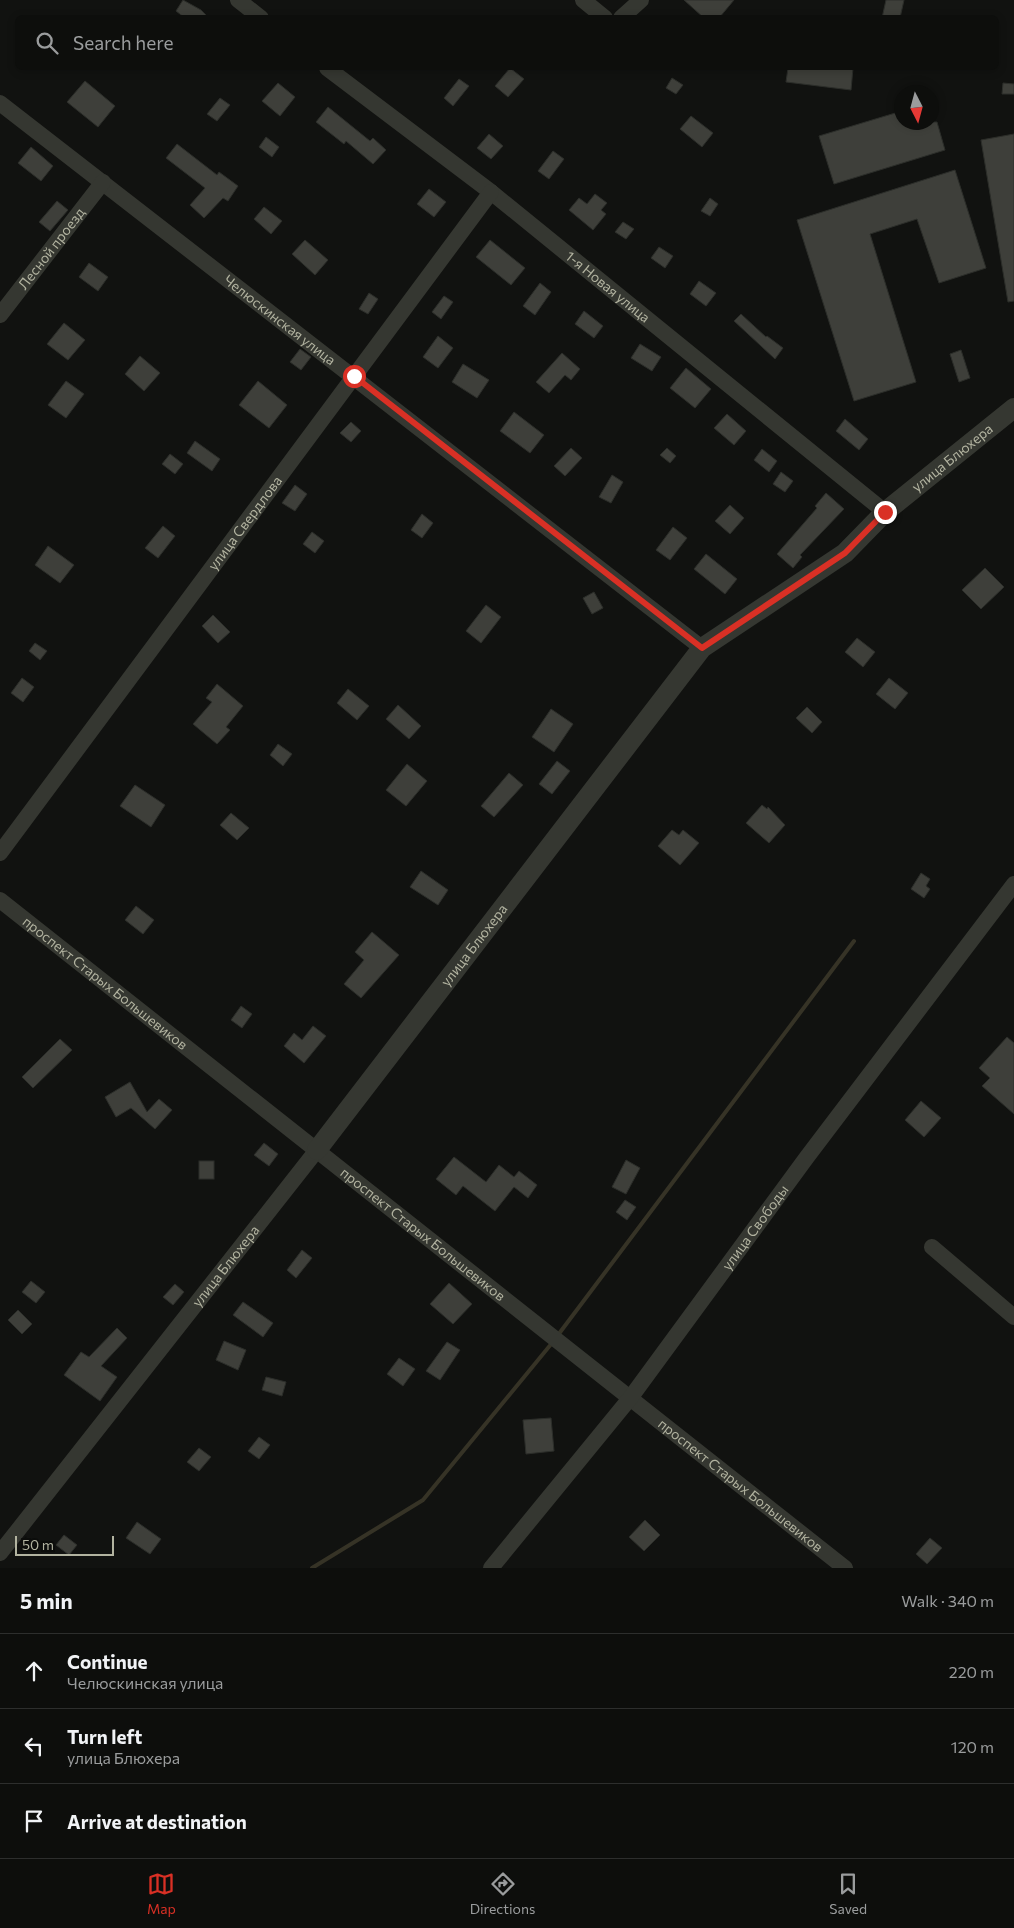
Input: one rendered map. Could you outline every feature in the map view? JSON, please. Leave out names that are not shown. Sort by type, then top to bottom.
[{"type":"street","points":[[238,0],[257,15]]},
{"type":"street","points":[[583,0],[601,15]]},
{"type":"street","points":[[624,15],[641,0]]},
{"type":"street","name":"1-я Новая улица","points":[[330,70],[492,192],[885,512]]},
{"type":"street","name":"Челюскинская улица","points":[[0,103],[702,648]]},
{"type":"street","name":"Лесной проезд","points":[[0,315],[103,182]]},
{"type":"street","name":"улица Свердлова","points":[[0,853],[492,192]]},
{"type":"street","name":"улица Блюхера","points":[[0,1553],[317,1150],[702,648],[845,553],[885,512],[1014,408]]},
{"type":"street","name":"улица Свободы","points":[[491,1568],[631,1397],[819,1142],[1014,884]]},
{"type":"street","name":"проспект Старых Большевиков","points":[[0,900],[631,1397],[844,1568]]},
{"type":"street","points":[[932,1247],[1014,1317]]},
{"type":"building","points":[[183,0],[206,15],[181,15],[176,11]]},
{"type":"building","points":[[684,0],[734,0],[722,15],[701,15]]},
{"type":"building","points":[[886,0],[904,0],[901,15],[883,15]]},
{"type":"building","points":[[508,70],[513,70],[524,79],[508,97],[495,86]]},
{"type":"building","points":[[788,70],[853,70],[851,90],[786,82]]},
{"type":"building","points":[[672,78],[683,85],[676,94],[666,88]]},
{"type":"building","points":[[459,79],[469,86],[453,106],[444,98]]},
{"type":"building","points":[[85,81],[115,106],[98,127],[67,102]]},
{"type":"building","points":[[278,83],[295,97],[280,116],[262,101]]},
{"type":"building","points":[[1003,83],[1014,84],[1014,94],[1002,94]]},
{"type":"building","points":[[220,98],[230,105],[217,121],[207,114]]},
{"type":"building","points":[[328,107],[370,141],[373,138],[386,150],[373,164],[346,141],[344,144],[316,122]]},
{"type":"building","points":[[894,113],[894,130],[939,129],[945,150],[834,184],[819,136]]},
{"type":"building","points":[[691,116],[713,133],[702,147],[680,129]]},
{"type":"building","points":[[489,134],[503,146],[491,159],[477,148]]},
{"type":"building","points":[[1014,134],[1014,301],[1008,302],[981,140]]},
{"type":"building","points":[[266,137],[279,147],[272,157],[259,147]]},
{"type":"building","points":[[177,144],[217,175],[219,172],[238,186],[228,201],[223,198],[204,218],[190,205],[205,188],[166,158]]},
{"type":"building","points":[[31,147],[53,166],[41,181],[18,163]]},
{"type":"building","points":[[553,151],[564,159],[549,179],[538,171]]},
{"type":"building","points":[[955,170],[986,268],[939,283],[917,219],[870,234],[916,382],[854,401],[797,220]]},
{"type":"building","points":[[429,189],[446,202],[434,217],[417,204]]},
{"type":"building","points":[[595,194],[607,203],[601,210],[606,214],[593,230],[569,210],[579,198],[587,204]]},
{"type":"building","points":[[710,198],[718,204],[710,216],[701,211]]},
{"type":"building","points":[[57,201],[68,210],[50,231],[39,222]]},
{"type":"building","points":[[264,207],[282,221],[271,234],[254,219]]},
{"type":"building","points":[[623,222],[634,229],[626,239],[615,232]]},
{"type":"building","points":[[305,240],[328,260],[315,275],[292,254]]},
{"type":"building","points":[[490,240],[525,268],[511,285],[476,257]]},
{"type":"building","points":[[659,247],[673,256],[665,268],[651,258]]},
{"type":"building","points":[[89,263],[108,277],[98,291],[79,277]]},
{"type":"building","points":[[699,281],[716,293],[706,306],[690,294]]},
{"type":"building","points":[[540,283],[551,292],[535,315],[523,306]]},
{"type":"building","points":[[369,293],[378,299],[368,314],[359,309]]},
{"type":"building","points":[[444,296],[453,302],[441,319],[432,312]]},
{"type":"building","points":[[584,311],[603,326],[594,338],[575,324]]},
{"type":"building","points":[[741,314],[766,337],[783,348],[775,359],[734,321]]},
{"type":"building","points":[[64,323],[85,340],[68,360],[47,344]]},
{"type":"building","points":[[438,336],[453,348],[438,368],[423,357]]},
{"type":"building","points":[[640,344],[661,357],[652,371],[631,358]]},
{"type":"building","points":[[300,349],[311,357],[301,370],[290,362]]},
{"type":"building","points":[[961,350],[970,378],[959,382],[950,354]]},
{"type":"building","points":[[562,353],[580,369],[571,380],[565,375],[549,393],[536,382]]},
{"type":"building","points":[[140,356],[160,373],[144,391],[125,374]]},
{"type":"building","points":[[463,364],[489,380],[477,398],[452,382]]},
{"type":"building","points":[[686,368],[711,389],[695,408],[670,388]]},
{"type":"building","points":[[66,381],[84,394],[66,418],[48,405]]},
{"type":"building","points":[[258,381],[287,405],[269,428],[239,405]]},
{"type":"building","points":[[514,412],[544,435],[530,453],[500,431]]},
{"type":"building","points":[[727,414],[746,431],[734,445],[714,428]]},
{"type":"building","points":[[845,419],[868,439],[859,450],[836,431]]},
{"type":"building","points":[[351,422],[361,431],[351,442],[340,433]]},
{"type":"building","points":[[195,441],[220,459],[212,471],[187,453]]},
{"type":"building","points":[[571,448],[582,458],[565,476],[554,466]]},
{"type":"building","points":[[667,448],[676,456],[670,463],[660,455]]},
{"type":"building","points":[[762,449],[777,461],[769,472],[754,460]]},
{"type":"building","points":[[170,454],[183,464],[175,474],[162,464]]},
{"type":"building","points":[[781,472],[793,481],[785,492],[773,484]]},
{"type":"building","points":[[612,475],[623,482],[611,503],[599,497]]},
{"type":"building","points":[[295,485],[307,494],[295,511],[282,503]]},
{"type":"building","points":[[826,493],[844,509],[800,555],[802,557],[793,568],[777,554],[817,508],[815,506]]},
{"type":"building","points":[[730,505],[744,518],[730,534],[715,521]]},
{"type":"building","points":[[422,514],[433,523],[422,538],[411,530]]},
{"type":"building","points":[[163,526],[175,536],[158,558],[145,548]]},
{"type":"building","points":[[673,527],[687,538],[670,560],[656,550]]},
{"type":"building","points":[[312,532],[324,541],[315,553],[303,544]]},
{"type":"building","points":[[48,546],[74,565],[60,583],[35,565]]},
{"type":"building","points":[[706,554],[737,579],[725,594],[694,569]]},
{"type":"building","points":[[985,568],[1004,587],[981,609],[962,590]]},
{"type":"building","points":[[594,592],[603,608],[592,614],[583,598]]},
{"type":"building","points":[[486,605],[501,617],[481,643],[466,631]]},
{"type":"building","points":[[213,615],[230,632],[218,643],[202,626]]},
{"type":"building","points":[[857,638],[875,652],[863,667],[845,652]]},
{"type":"building","points":[[35,643],[47,651],[40,660],[29,651]]},
{"type":"building","points":[[22,678],[34,687],[23,702],[11,693]]},
{"type":"building","points":[[889,678],[908,693],[895,709],[876,694]]},
{"type":"building","points":[[217,684],[243,706],[226,727],[230,730],[217,744],[193,724],[212,702],[206,698]]},
{"type":"building","points":[[348,689],[369,706],[357,720],[337,703]]},
{"type":"building","points":[[398,705],[421,726],[409,739],[386,719]]},
{"type":"building","points":[[807,707],[822,722],[812,733],[796,718]]},
{"type":"building","points":[[551,709],[573,724],[554,752],[532,737]]},
{"type":"building","points":[[278,744],[292,754],[283,766],[270,755]]},
{"type":"building","points":[[557,761],[570,771],[552,794],[539,784]]},
{"type":"building","points":[[407,764],[427,781],[406,806],[386,790]]},
{"type":"building","points":[[509,773],[523,785],[494,817],[481,806]]},
{"type":"building","points":[[135,785],[165,805],[151,827],[120,806]]},
{"type":"building","points":[[762,805],[767,809],[768,807],[785,825],[769,843],[746,823]]},
{"type":"building","points":[[231,813],[249,828],[237,840],[220,825]]},
{"type":"building","points":[[672,830],[679,835],[683,830],[699,843],[680,865],[658,846]]},
{"type":"building","points":[[421,871],[448,890],[438,905],[410,887]]},
{"type":"building","points":[[921,873],[930,879],[926,886],[930,889],[924,898],[911,889]]},
{"type":"building","points":[[136,906],[154,920],[143,934],[125,920]]},
{"type":"building","points":[[372,932],[399,955],[361,998],[344,984],[364,960],[355,952]]},
{"type":"building","points":[[241,1006],[252,1014],[242,1028],[231,1020]]},
{"type":"building","points":[[313,1026],[326,1036],[304,1063],[284,1046],[294,1033],[302,1040]]},
{"type":"building","points":[[1007,1037],[1014,1043],[1014,1114],[982,1086],[990,1078],[979,1068]]},
{"type":"building","points":[[60,1039],[72,1050],[33,1088],[22,1077]]},
{"type":"building","points":[[130,1082],[147,1112],[159,1099],[172,1110],[155,1129],[131,1108],[116,1117],[105,1097]]},
{"type":"building","points":[[921,1101],[941,1118],[924,1137],[905,1120]]},
{"type":"building","points":[[264,1143],[278,1154],[269,1166],[254,1155]]},
{"type":"building","points":[[454,1157],[486,1182],[499,1165],[514,1177],[519,1171],[537,1185],[528,1198],[514,1187],[495,1211],[463,1186],[456,1195],[436,1179]]},
{"type":"building","points":[[626,1160],[640,1168],[626,1194],[612,1187]]},
{"type":"building","points":[[199,1161],[214,1161],[214,1179],[199,1179]]},
{"type":"building","points":[[625,1200],[636,1207],[627,1220],[616,1212]]},
{"type":"building","points":[[302,1250],[312,1258],[296,1278],[287,1270]]},
{"type":"building","points":[[31,1281],[45,1292],[36,1303],[22,1292]]},
{"type":"building","points":[[449,1283],[472,1304],[453,1324],[430,1304]]},
{"type":"building","points":[[175,1284],[184,1292],[173,1305],[163,1297]]},
{"type":"building","points":[[243,1302],[273,1323],[263,1337],[233,1315]]},
{"type":"building","points":[[18,1310],[32,1324],[22,1334],[8,1320]]},
{"type":"building","points":[[117,1328],[127,1338],[101,1366],[117,1377],[100,1401],[64,1375],[81,1352],[89,1357]]},
{"type":"building","points":[[224,1341],[246,1350],[238,1370],[216,1360]]},
{"type":"building","points":[[447,1342],[460,1350],[440,1380],[426,1371]]},
{"type":"building","points":[[399,1358],[415,1369],[403,1386],[387,1374]]},
{"type":"building","points":[[266,1377],[286,1382],[282,1396],[262,1390]]},
{"type":"building","points":[[551,1418],[554,1451],[526,1454],[523,1420]]},
{"type":"building","points":[[259,1437],[270,1445],[259,1459],[248,1451]]},
{"type":"building","points":[[199,1448],[211,1457],[199,1471],[187,1462]]},
{"type":"building","points":[[645,1520],[660,1535],[644,1551],[629,1537]]},
{"type":"building","points":[[137,1522],[161,1539],[150,1554],[126,1538]]},
{"type":"building","points":[[64,1535],[77,1545],[69,1555],[56,1545]]},
{"type":"building","points":[[930,1538],[942,1548],[927,1564],[916,1554]]},
{"type":"waterway","points":[[558,1335],[854,941]]},
{"type":"waterway","points":[[312,1568],[423,1500],[552,1343]]},
{"type":"route","points":[[354,376],[702,648],[845,553],[885,512]]}]
